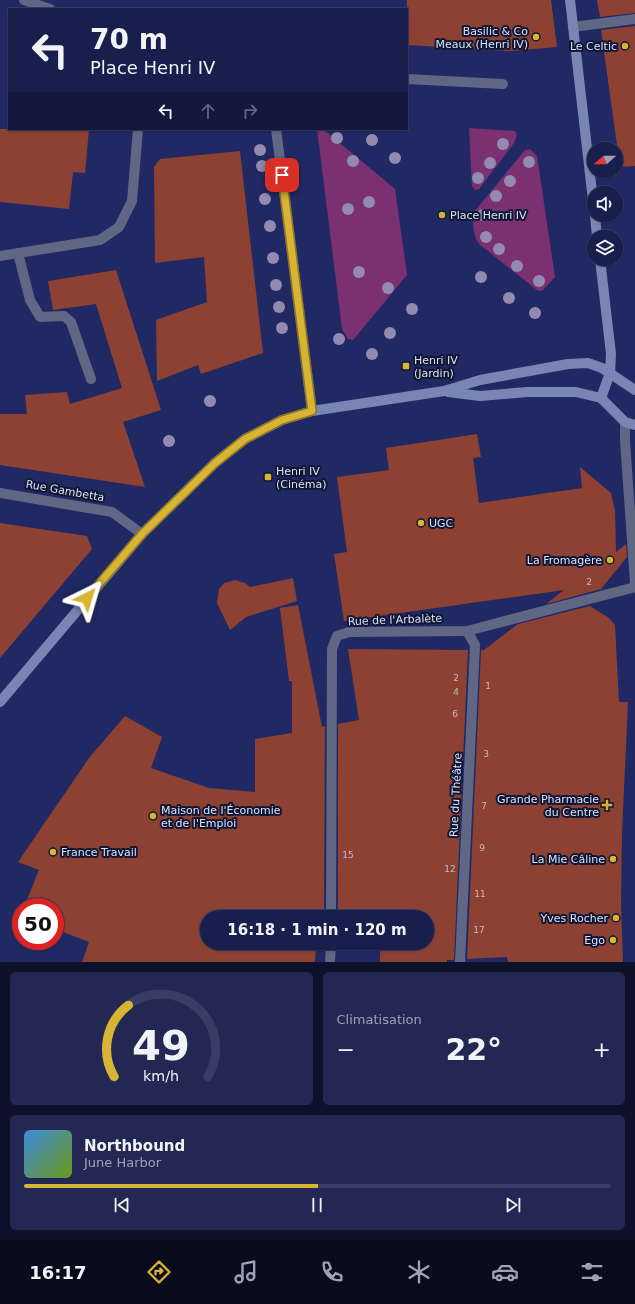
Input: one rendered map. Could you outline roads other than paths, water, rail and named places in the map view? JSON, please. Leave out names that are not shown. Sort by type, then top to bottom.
[{"type":"main road","points":[[570,0],[591,186]]},
{"type":"main road","points":[[601,266],[611,354],[610,373],[601,398]]},
{"type":"main road","points":[[0,702],[142,534],[215,463],[245,439],[282,420],[312,411],[444,391],[480,380],[568,364],[588,363],[602,368],[635,390]]},
{"type":"main road","points":[[444,391],[480,396],[527,392],[576,392],[601,398],[625,422],[635,425]]},
{"type":"street","points":[[24,0],[47,8]]},
{"type":"street","points":[[573,27],[635,19]]},
{"type":"street","points":[[408,80],[503,84]]},
{"type":"street","points":[[0,256],[100,240],[119,227],[132,201],[138,130]]},
{"type":"street","points":[[276,130],[312,411]]},
{"type":"street","points":[[18,253],[30,300],[40,316],[64,316],[71,322],[91,378]]},
{"type":"street","points":[[625,422],[624,441],[635,584]]},
{"type":"street","name":"Rue Gambetta","points":[[0,493],[112,512],[142,534]]},
{"type":"street","name":"Rue de l'Arbalète","points":[[331,910],[332,649],[337,636],[349,632],[467,631],[635,587]]},
{"type":"street","name":"Rue du Théâtre","points":[[460,962],[476,646],[467,631]]},
{"type":"street","points":[[330,962],[331,950]]},
{"type":"place","name":"Basilic & Co Meaux (Henri IV)","points":[[536,37]]},
{"type":"place","name":"Le Celtic","points":[[625,46]]},
{"type":"place","name":"Place Henri IV","points":[[442,215]]},
{"type":"place","name":"Henri IV (Jardin)","points":[[406,366]]},
{"type":"place","name":"Henri IV (Cinéma)","points":[[268,477]]},
{"type":"place","name":"UGC","points":[[421,523]]},
{"type":"place","name":"La Fromagère","points":[[610,560]]},
{"type":"place","name":"Grande Pharmacie du Centre","points":[[607,805]]},
{"type":"place","name":"Maison de l'Économie et de l'Emploi","points":[[153,816]]},
{"type":"place","name":"France Travail","points":[[53,852]]},
{"type":"place","name":"La Mie Câline","points":[[613,859]]},
{"type":"place","name":"Yves Rocher","points":[[616,918]]},
{"type":"place","name":"Ego","points":[[613,940]]}]
